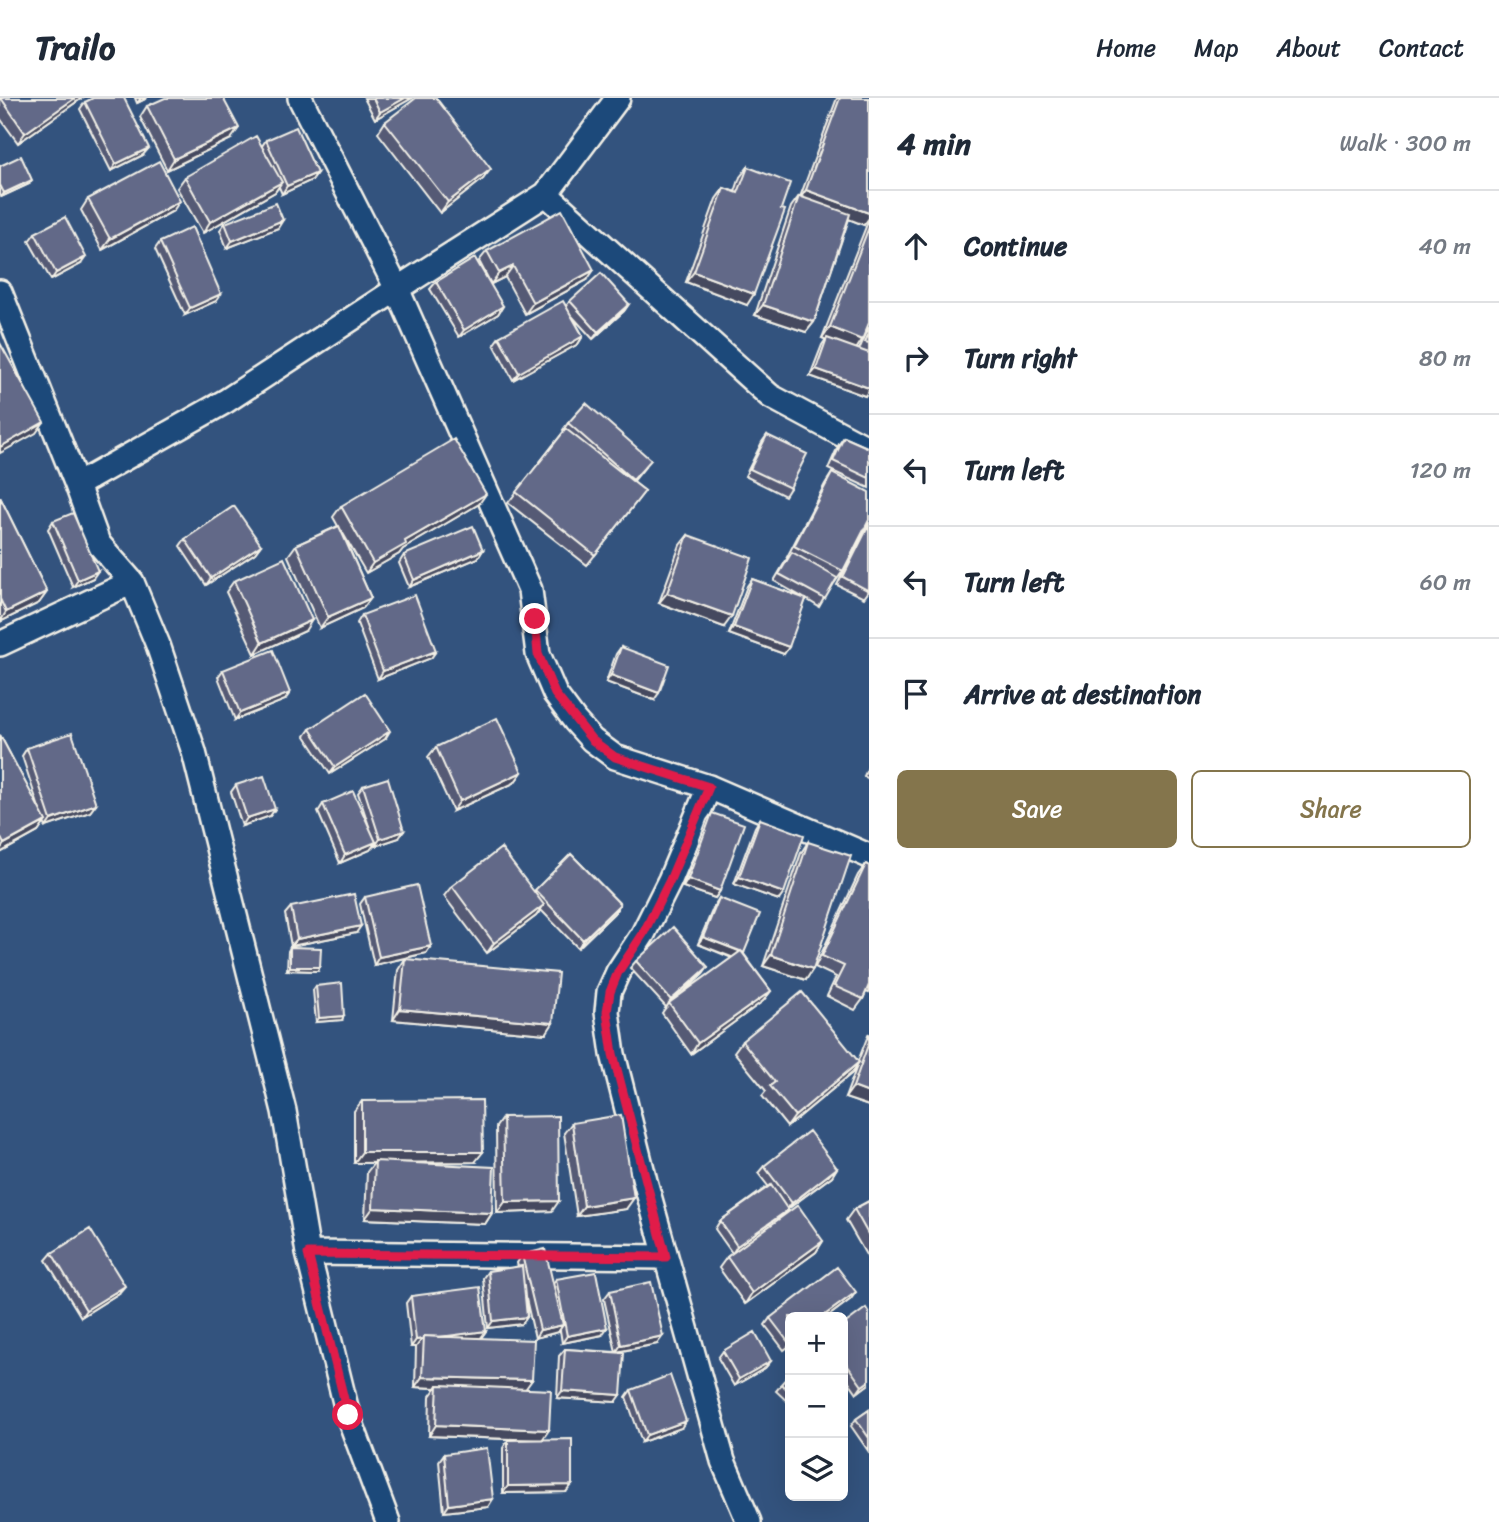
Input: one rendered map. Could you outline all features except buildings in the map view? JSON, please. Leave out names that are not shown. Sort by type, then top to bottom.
[{"type":"street","points":[[300,98],[397,289],[530,590],[538,654],[555,694],[592,740],[615,757],[709,787],[869,856]]},
{"type":"street","points":[[77,485],[226,401],[546,194],[618,98]]},
{"type":"street","points":[[546,194],[770,396],[869,449]]},
{"type":"street","points":[[0,292],[98,543],[132,582],[158,645],[194,752],[284,1111],[308,1254],[348,1415],[388,1522]]},
{"type":"street","points":[[0,644],[132,582]]},
{"type":"street","points":[[709,787],[670,880],[643,934],[614,982],[607,1012],[613,1054],[666,1257],[723,1461],[749,1522]]},
{"type":"street","points":[[308,1254],[666,1257]]},
{"type":"route","points":[[348,1415],[308,1254],[666,1257],[613,1054],[607,1012],[610,992],[618,972],[643,934],[670,880],[709,787],[615,757],[592,740],[555,694],[538,654],[535,619]]}]
